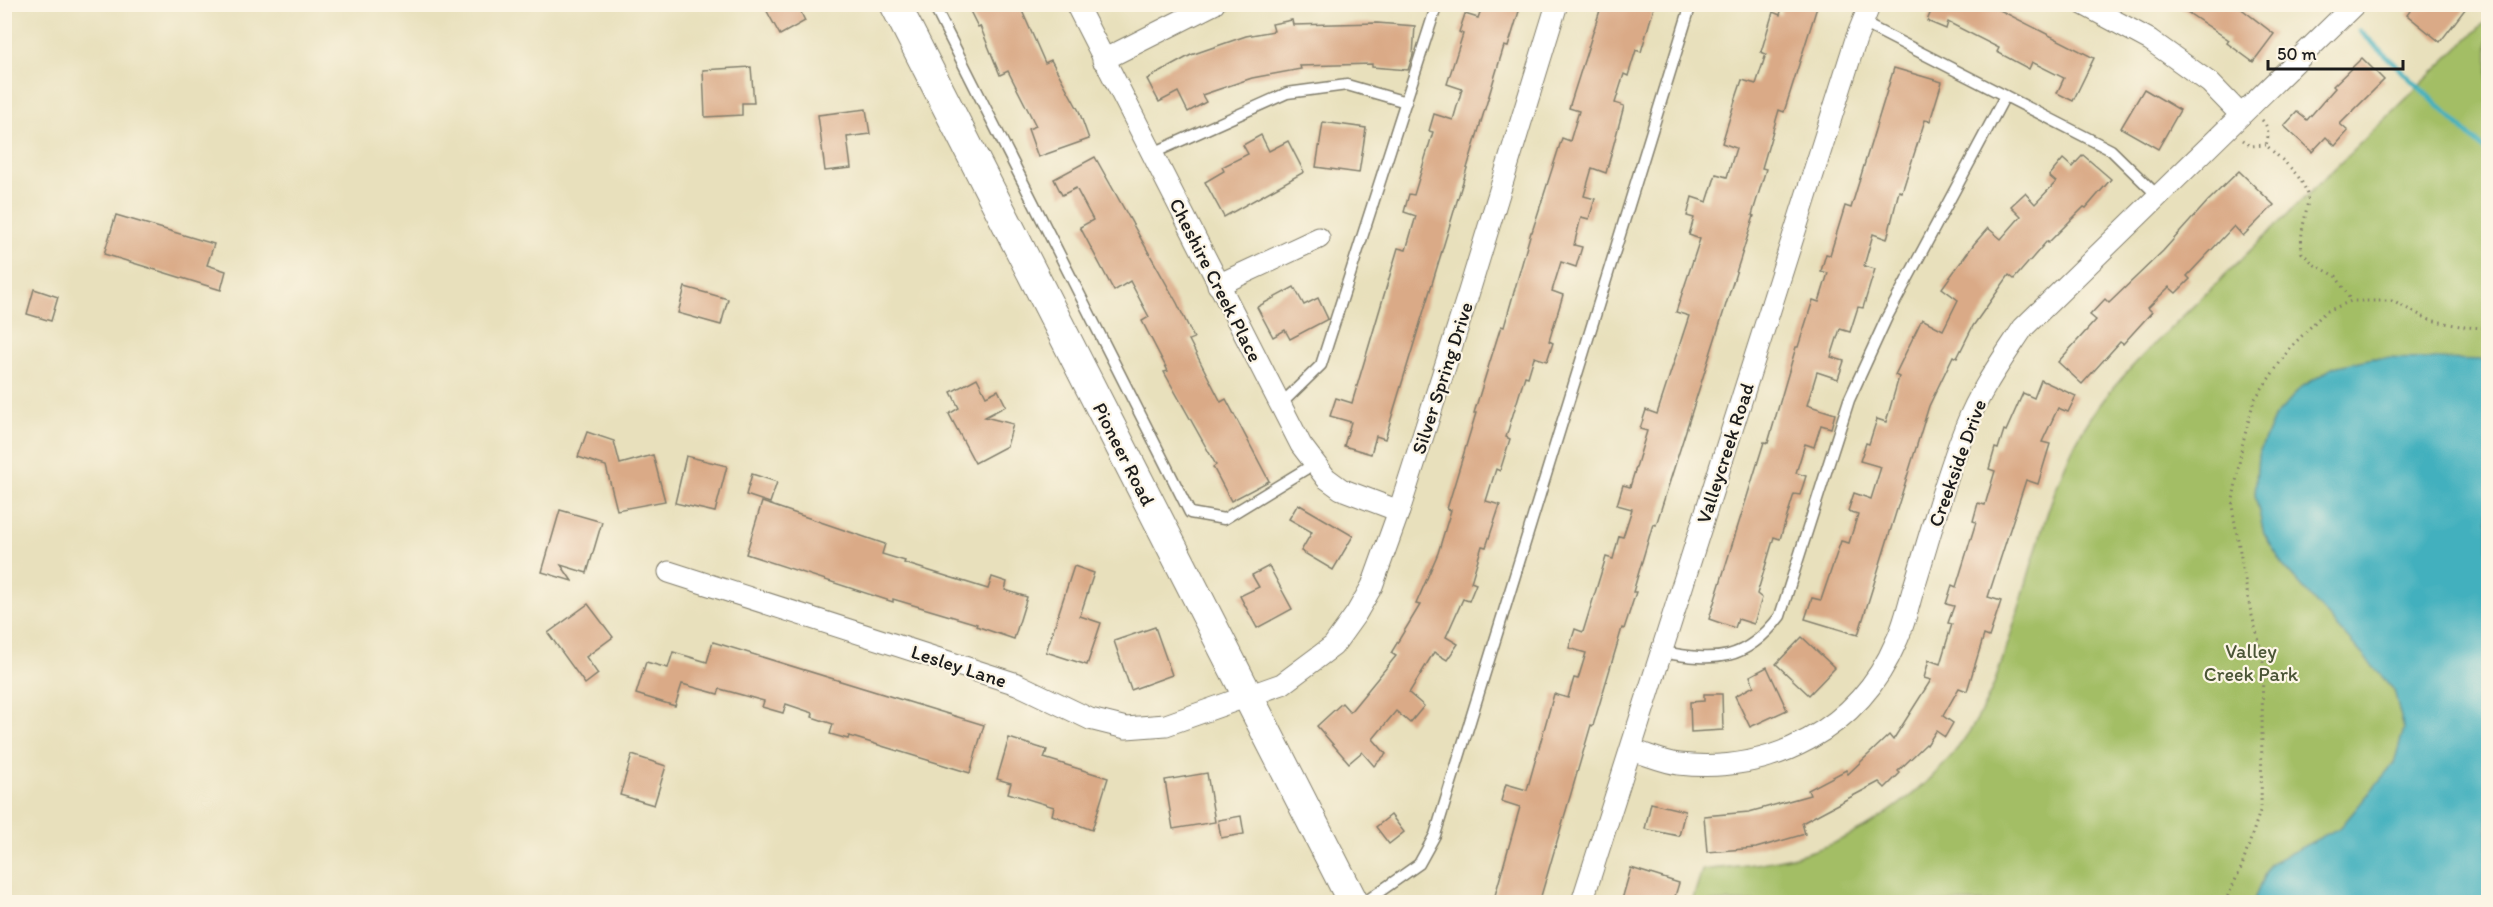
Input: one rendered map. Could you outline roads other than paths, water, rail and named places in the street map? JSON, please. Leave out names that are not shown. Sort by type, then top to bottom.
[{"type":"main road","name":"Pioneer Road","points":[[895,4],[1353,903]]},
{"type":"street","name":"Cheshire Creek Place","points":[[1076,4],[1280,405],[1314,464],[1326,478],[1341,489],[1399,511]]},
{"type":"street","points":[[1103,60],[1214,4]]},
{"type":"street","name":"Silver Spring Drive","points":[[1247,695],[1282,684],[1334,646],[1372,586],[1399,511],[1557,4]]},
{"type":"street","points":[[2083,4],[2151,40],[2251,116]]},
{"type":"street","name":"Creekside Drive","points":[[1631,750],[1678,764],[1735,764],[1785,751],[1825,732],[1852,708],[1877,677],[1896,642],[1966,426],[1987,381],[2023,328],[2158,196],[2251,116],[2355,4]]},
{"type":"street","name":"Valleycreek Road","points":[[1582,903],[1867,14]]},
{"type":"street","points":[[1218,285],[1319,238]]},
{"type":"street","name":"Lesley Lane","points":[[669,572],[1017,684],[1090,719],[1126,728],[1166,726],[1247,695]]},
{"type":"lane","points":[[933,4],[1190,513],[1224,519],[1314,464]]},
{"type":"lane","points":[[1280,405],[1321,365],[1437,4]]},
{"type":"lane","points":[[1365,903],[1419,864],[1435,835],[1691,4]]},
{"type":"lane","points":[[1867,14],[2005,96],[2111,150],[2158,196]]},
{"type":"lane","points":[[1151,154],[1287,93],[1347,85],[1406,102]]},
{"type":"lane","points":[[1662,652],[1698,659],[1726,656],[1748,647],[1765,635],[1780,616],[1849,400],[1887,317],[2005,96]]},
{"type":"water","points":[[2373,358],[2488,360],[2488,902],[2253,902],[2269,864],[2341,827],[2394,763],[2404,729],[2394,690],[2285,568],[2264,534],[2255,495],[2258,455],[2274,418],[2300,388],[2334,367]]},
{"type":"waterway","points":[[2360,31],[2488,153]]},
{"type":"park label","name":"Valley Creek Park","points":[[2251,662]]}]
